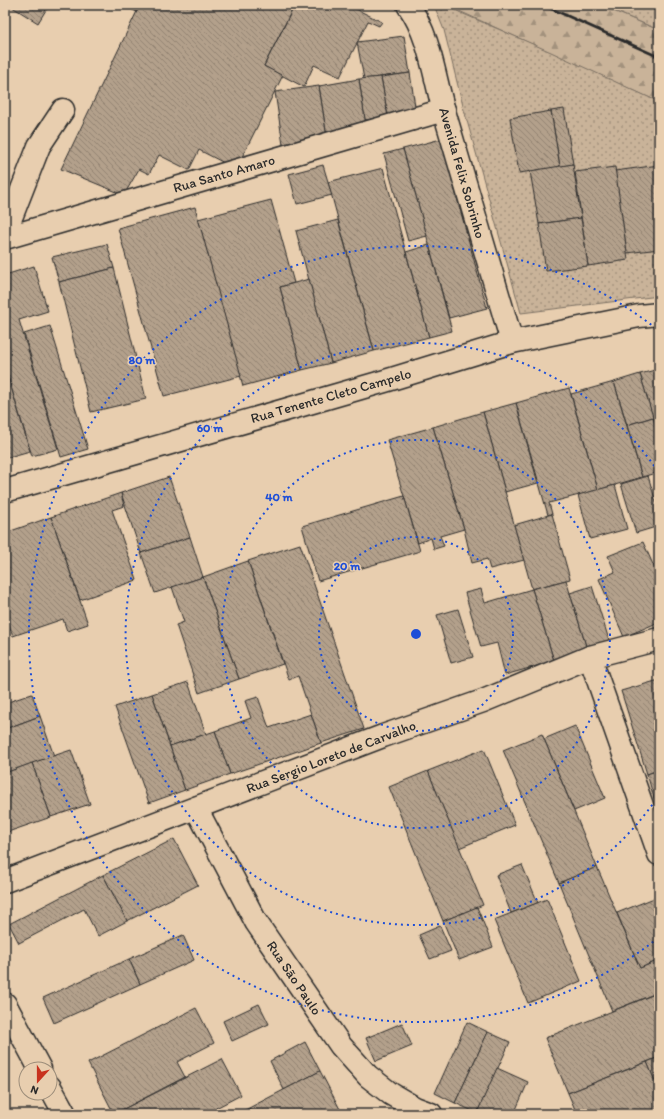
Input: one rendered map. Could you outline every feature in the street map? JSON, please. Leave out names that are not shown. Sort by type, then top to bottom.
[{"type":"street","name":"Avenida Felix Sobrinho","points":[[408,5],[414,13],[424,34],[444,110],[512,342]]},
{"type":"street","points":[[5,233],[39,146],[63,110]]},
{"type":"street","name":"Rua Santo Amaro","points":[[5,238],[444,110]]},
{"type":"street","name":"Rua Tenente Cleto Campelo","points":[[5,491],[392,379],[512,342],[639,316],[659,314]]},
{"type":"street","name":"Rua Sergio Loreto de Carvalho","points":[[5,881],[383,736],[483,701],[590,657],[659,639]]},
{"type":"street","points":[[590,657],[659,854]]},
{"type":"street","name":"Rua São Paulo","points":[[196,808],[256,922],[341,1046],[368,1076],[391,1094],[415,1108],[431,1114]]},
{"type":"street","points":[[5,1004],[36,1061]]},
{"type":"street","points":[[58,1101],[65,1114]]},
{"type":"green space","points":[[434,5],[446,5],[659,102],[659,296],[521,313],[464,110],[444,30]]},
{"type":"green space","points":[[446,5],[599,5],[659,30],[659,102]]},
{"type":"green space","points":[[600,5],[659,5],[659,30]]},
{"type":"building","points":[[9,5],[49,5],[38,23]]},
{"type":"building","points":[[122,5],[140,5],[137,12]]},
{"type":"building","points":[[140,5],[281,5],[292,10],[264,66],[283,75],[236,169],[199,150],[189,170],[159,155],[149,174],[139,169],[124,195],[61,169]]},
{"type":"building","points":[[295,5],[348,5],[382,22],[379,26],[368,21],[340,77],[314,65],[304,87],[264,66]]},
{"type":"building","points":[[404,36],[410,73],[364,79],[357,42]]},
{"type":"building","points":[[410,73],[416,113],[388,117],[381,77]]},
{"type":"building","points":[[381,77],[388,117],[365,120],[359,79]]},
{"type":"building","points":[[359,79],[366,126],[326,132],[319,86]]},
{"type":"building","points":[[319,86],[327,138],[283,145],[275,92]]},
{"type":"building","points":[[564,109],[573,164],[560,167],[551,111]]},
{"type":"building","points":[[551,111],[560,167],[519,173],[510,118]]},
{"type":"building","points":[[441,139],[487,308],[449,318],[403,149]]},
{"type":"building","points":[[403,149],[427,236],[408,241],[384,154]]},
{"type":"building","points":[[573,164],[581,218],[539,224],[530,171]]},
{"type":"building","points":[[323,165],[332,195],[297,204],[289,174]]},
{"type":"building","points":[[659,165],[659,249],[627,253],[615,171]]},
{"type":"building","points":[[615,167],[628,260],[588,266],[575,172]]},
{"type":"building","points":[[383,168],[429,337],[374,351],[328,182]]},
{"type":"building","points":[[271,200],[294,283],[280,287],[302,370],[243,386],[198,219]]},
{"type":"building","points":[[195,207],[241,376],[164,396],[118,228]]},
{"type":"building","points":[[581,218],[588,266],[546,271],[539,224]]},
{"type":"building","points":[[338,220],[374,351],[331,363],[296,231]]},
{"type":"building","points":[[107,244],[114,268],[59,282],[52,257]]},
{"type":"building","points":[[429,245],[452,331],[429,337],[406,252]]},
{"type":"building","points":[[34,266],[48,311],[19,320],[58,449],[32,456],[5,367],[5,275]]},
{"type":"building","points":[[114,268],[146,399],[91,412],[59,282]]},
{"type":"building","points":[[309,279],[331,363],[302,370],[280,287]]},
{"type":"building","points":[[50,326],[88,449],[61,457],[24,334]]},
{"type":"building","points":[[5,367],[30,451],[5,458]]},
{"type":"building","points":[[659,369],[659,439],[640,374]]},
{"type":"building","points":[[640,374],[653,417],[627,425],[614,382]]},
{"type":"building","points":[[614,382],[642,477],[598,490],[571,394]]},
{"type":"building","points":[[569,388],[598,490],[549,503],[552,514],[548,515],[516,403]]},
{"type":"building","points":[[516,403],[538,483],[505,492],[483,412]]},
{"type":"building","points":[[483,412],[524,560],[490,569],[487,559],[472,563],[464,529],[433,427]]},
{"type":"building","points":[[653,417],[659,439],[659,472],[642,477],[627,425]]},
{"type":"building","points":[[433,427],[464,529],[440,536],[444,546],[434,549],[431,538],[418,543],[387,440]]},
{"type":"building","points":[[648,476],[659,512],[659,526],[636,533],[621,484]]},
{"type":"building","points":[[169,477],[190,537],[141,553],[121,493]]},
{"type":"building","points":[[615,485],[627,529],[590,539],[578,495]]},
{"type":"building","points":[[121,493],[124,506],[112,510],[137,580],[80,600],[51,517]]},
{"type":"building","points":[[404,496],[420,551],[318,581],[302,526]]},
{"type":"building","points":[[552,514],[570,579],[532,589],[514,525]]},
{"type":"building","points":[[51,517],[88,624],[67,631],[63,619],[13,636],[5,613],[5,533]]},
{"type":"building","points":[[190,537],[203,577],[155,593],[141,553]]},
{"type":"building","points":[[643,542],[659,578],[659,622],[624,637],[599,579],[615,572],[608,556]]},
{"type":"building","points":[[300,544],[364,729],[321,743],[298,676],[289,680],[248,561]]},
{"type":"building","points":[[248,561],[283,664],[239,679],[203,577]]},
{"type":"building","points":[[203,577],[239,679],[199,693],[176,625],[184,622],[172,587]]},
{"type":"building","points":[[566,580],[587,649],[554,661],[532,589]]},
{"type":"building","points":[[592,586],[609,640],[587,649],[570,593]]},
{"type":"building","points":[[481,589],[485,603],[532,589],[554,661],[505,675],[497,643],[481,647],[465,593]]},
{"type":"building","points":[[458,609],[473,657],[451,663],[437,615]]},
{"type":"building","points":[[659,680],[659,770],[647,774],[621,691]]},
{"type":"building","points":[[188,682],[206,734],[170,746],[152,694]]},
{"type":"building","points":[[32,694],[40,716],[5,729],[5,703]]},
{"type":"building","points":[[152,694],[185,790],[149,803],[115,707]]},
{"type":"building","points":[[258,697],[269,728],[311,714],[321,743],[230,774],[215,731],[251,718],[245,701]]},
{"type":"building","points":[[40,716],[54,756],[5,773],[5,729]]},
{"type":"building","points":[[575,726],[605,798],[574,811],[544,739]]},
{"type":"building","points":[[215,731],[230,774],[185,790],[170,746]]},
{"type":"building","points":[[542,734],[597,867],[559,883],[503,750]]},
{"type":"building","points":[[484,749],[515,825],[459,848],[428,771]]},
{"type":"building","points":[[71,750],[90,804],[51,817],[32,763]]},
{"type":"building","points":[[32,763],[51,817],[5,833],[5,773]]},
{"type":"building","points":[[659,770],[659,796],[654,798],[647,774]]},
{"type":"building","points":[[428,771],[483,905],[443,921],[389,787]]},
{"type":"building","points":[[659,796],[659,813],[654,798]]},
{"type":"building","points":[[174,839],[198,885],[127,921],[103,875]]},
{"type":"building","points":[[522,865],[538,903],[511,913],[496,875]]},
{"type":"building","points":[[597,867],[640,968],[659,960],[659,992],[612,1011],[559,883]]},
{"type":"building","points":[[103,875],[127,921],[98,936],[84,909],[19,943],[9,924]]},
{"type":"building","points":[[659,896],[659,960],[640,968],[617,913]]},
{"type":"building","points":[[547,899],[581,981],[528,1003],[494,920]]},
{"type":"building","points":[[477,907],[493,947],[459,960],[443,921]]},
{"type":"building","points":[[440,926],[451,951],[430,959],[419,935]]},
{"type":"building","points":[[183,935],[194,960],[140,984],[129,959]]},
{"type":"building","points":[[129,959],[140,984],[54,1023],[43,998]]},
{"type":"building","points":[[655,994],[659,1004],[659,1057],[568,1093],[545,1038]]},
{"type":"building","points":[[259,1004],[269,1024],[232,1041],[223,1021]]},
{"type":"building","points":[[196,1008],[214,1043],[177,1062],[185,1077],[114,1114],[88,1063]]},
{"type":"building","points":[[467,1022],[488,1032],[455,1103],[435,1093]]},
{"type":"building","points":[[402,1023],[412,1046],[376,1061],[366,1038]]},
{"type":"building","points":[[488,1032],[510,1042],[477,1113],[455,1103]]},
{"type":"building","points":[[305,1042],[320,1071],[284,1090],[270,1061]]},
{"type":"building","points":[[659,1057],[659,1091],[647,1062]]},
{"type":"building","points":[[222,1059],[241,1095],[216,1108],[219,1114],[114,1114]]},
{"type":"building","points":[[647,1062],[659,1091],[659,1114],[577,1114],[568,1093]]},
{"type":"building","points":[[497,1068],[528,1082],[514,1114],[479,1114],[477,1113]]},
{"type":"building","points":[[320,1071],[342,1113],[252,1114],[249,1108]]},
{"type":"building","points":[[249,1108],[252,1114],[237,1114]]},
{"type":"railway","points":[[543,5],[659,57]]}]
